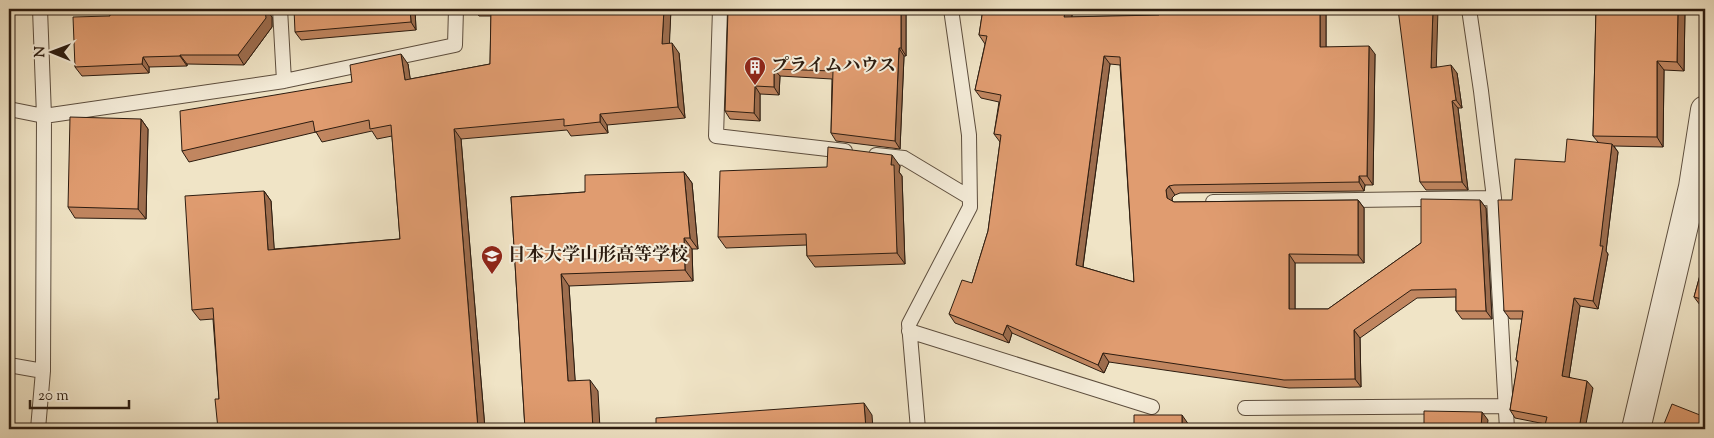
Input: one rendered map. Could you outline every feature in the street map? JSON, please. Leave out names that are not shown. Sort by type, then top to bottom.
[{"type":"street","points":[[1636,429],[1693,187],[1705,110]]},
{"type":"lane","points":[[38,429],[43,371],[44,116],[40,9]]},
{"type":"lane","points":[[280,9],[284,81]]},
{"type":"lane","points":[[9,109],[44,116],[284,81],[455,45],[456,9]]},
{"type":"lane","points":[[720,9],[716,136],[904,158],[969,197]]},
{"type":"lane","points":[[918,429],[908,324],[970,206],[969,135],[951,9]]},
{"type":"lane","points":[[1469,9],[1494,198],[1507,429]]},
{"type":"lane","points":[[1200,202],[1494,198]]},
{"type":"lane","points":[[909,331],[1152,407]]},
{"type":"lane","points":[[9,365],[43,371]]},
{"type":"lane","points":[[1245,408],[1505,406]]},
{"type":"building","points":[[110,9],[265,9],[266,18],[238,55],[143,57],[142,64],[75,67],[73,17],[110,16]]},
{"type":"building","points":[[294,9],[410,9],[411,22],[295,32]]},
{"type":"building","points":[[491,9],[664,9],[662,44],[672,43],[678,107],[600,114],[600,122],[564,126],[564,119],[454,129],[478,429],[218,429],[215,399],[219,399],[213,308],[192,310],[185,196],[264,191],[268,250],[400,239],[391,125],[370,129],[369,120],[315,132],[313,121],[182,151],[180,111],[352,82],[350,65],[401,54],[405,80],[490,64]]},
{"type":"building","points":[[728,9],[901,9],[901,48],[899,48],[895,141],[831,133],[833,71],[774,69],[774,87],[755,86],[754,113],[725,111]]},
{"type":"building","points":[[983,9],[1066,9],[1064,17],[1159,15],[1159,9],[1320,9],[1320,47],[1369,46],[1367,176],[1359,176],[1359,182],[1174,185],[1169,186],[1166,190],[1167,198],[1174,202],[1358,200],[1358,255],[1289,254],[1289,309],[1328,309],[1421,243],[1421,199],[1480,200],[1486,311],[1456,311],[1456,289],[1411,290],[1354,330],[1355,379],[1284,380],[1103,353],[1098,365],[1007,325],[1003,335],[949,314],[962,280],[972,283],[988,231],[1001,135],[994,134],[1001,95],[975,90],[987,36],[979,35]],"holes":[[[1104,56],[1120,57],[1134,282],[1076,265]]]},
{"type":"building","points":[[1398,9],[1433,9],[1431,68],[1451,65],[1456,100],[1452,101],[1462,182],[1420,182]]},
{"type":"building","points":[[1596,9],[1678,9],[1677,62],[1657,61],[1657,137],[1593,136]]},
{"type":"building","points":[[70,117],[141,119],[138,209],[68,207]]},
{"type":"building","points":[[1567,139],[1612,144],[1600,246],[1603,246],[1593,301],[1574,298],[1562,376],[1587,381],[1579,429],[1544,429],[1547,417],[1510,410],[1518,361],[1516,360],[1523,311],[1504,311],[1498,200],[1512,200],[1515,159],[1565,162]]},
{"type":"building","points":[[828,147],[892,155],[891,165],[894,165],[897,253],[807,256],[806,234],[718,237],[720,171],[827,167]]},
{"type":"building","points":[[684,172],[690,238],[684,238],[685,270],[561,274],[568,381],[590,380],[593,429],[525,429],[511,197],[585,192],[585,175]]},
{"type":"building","points":[[1705,257],[1705,300],[1694,297]]},
{"type":"building","points":[[864,403],[866,429],[656,429],[656,418]]},
{"type":"building","points":[[1672,404],[1705,417],[1705,429],[1662,429]]},
{"type":"building","points":[[1424,411],[1482,412],[1481,429],[1424,429]]},
{"type":"building","points":[[1134,415],[1182,415],[1182,429],[1134,429]]},
{"type":"building","points":[[1369,428],[1416,429],[1369,429]]},
{"type":"place","name":"プライムハウス","points":[[755,86]]},
{"type":"place","name":"日本大学山形高等学校","points":[[492,275]]}]
